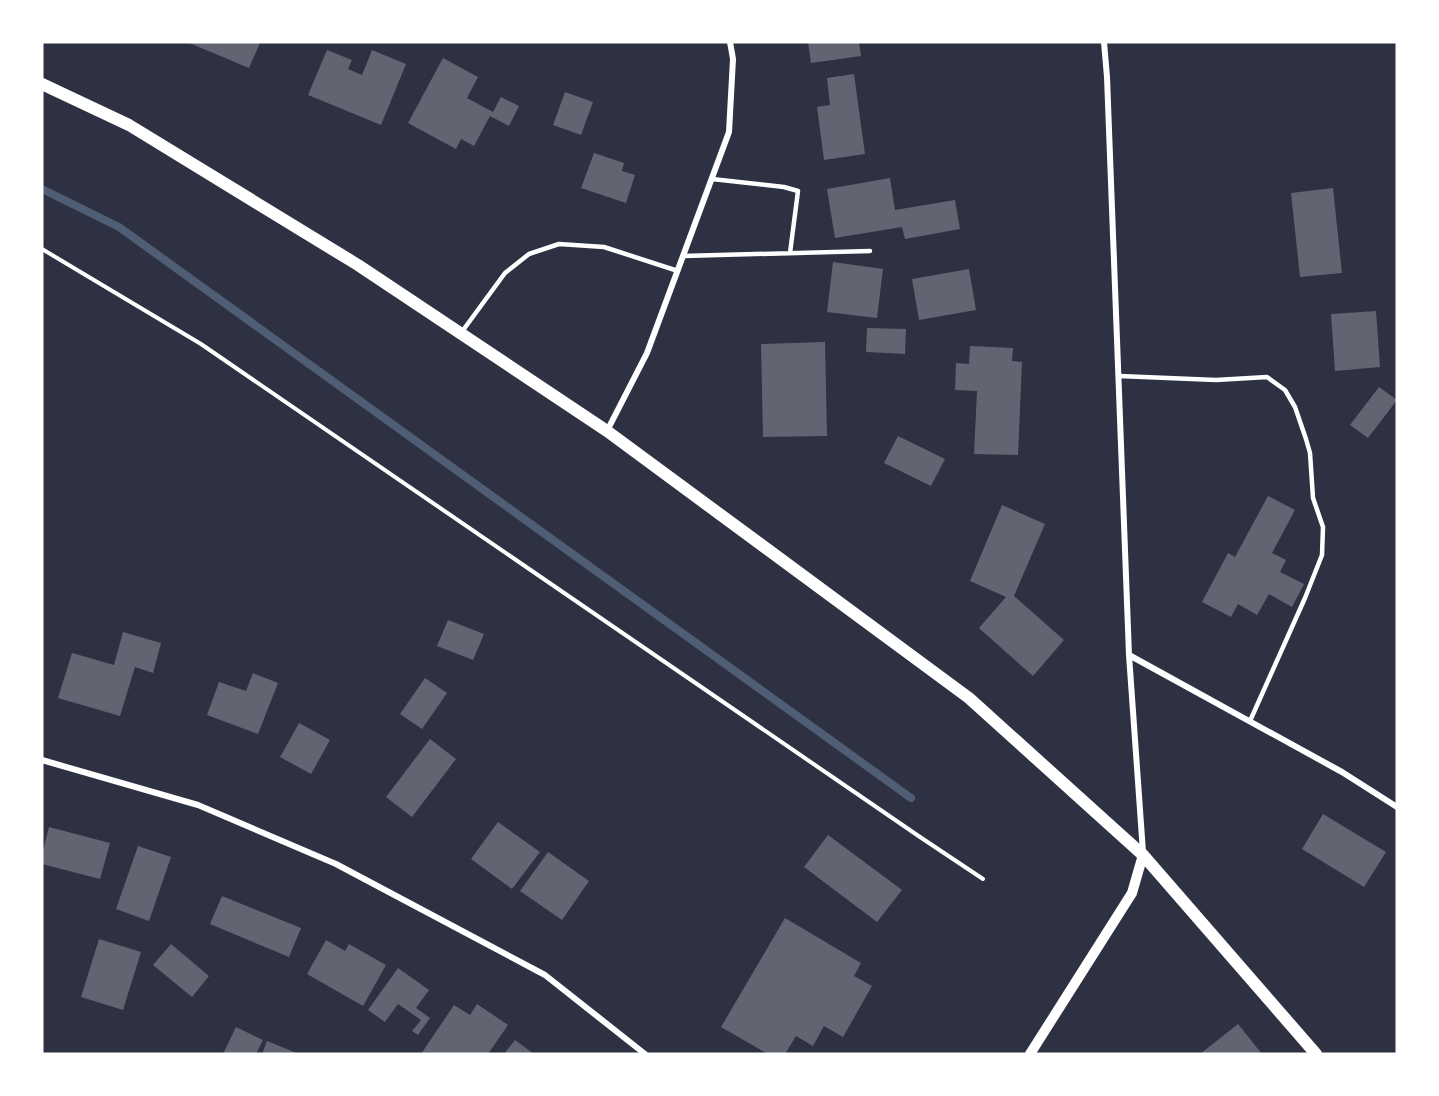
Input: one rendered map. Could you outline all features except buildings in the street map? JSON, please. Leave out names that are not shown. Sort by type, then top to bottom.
[{"type":"main road","points":[[42,84],[129,125],[358,265],[461,333],[607,431],[969,698],[1143,855],[1316,1054]]},
{"type":"street","points":[[607,431],[647,353],[729,132],[734,59],[730,42]]},
{"type":"street","points":[[1030,1054],[1132,893],[1143,855],[1129,655],[1104,42]]},
{"type":"street","points":[[1129,655],[1342,772],[1397,807]]},
{"type":"street","points":[[42,760],[198,805],[336,864],[545,975],[645,1054]]},
{"type":"lane","points":[[712,178],[784,187],[798,191],[790,253]]},
{"type":"lane","points":[[461,333],[505,273],[529,254],[559,244],[604,247],[678,271]]},
{"type":"lane","points":[[683,256],[870,250]]},
{"type":"lane","points":[[1119,376],[1216,380],[1267,377],[1285,390],[1295,407],[1310,453],[1313,498],[1323,527],[1322,555],[1250,721]]},
{"type":"path","points":[[42,249],[201,344],[983,879]]},
{"type":"waterway","points":[[42,189],[119,227],[911,798]]}]
